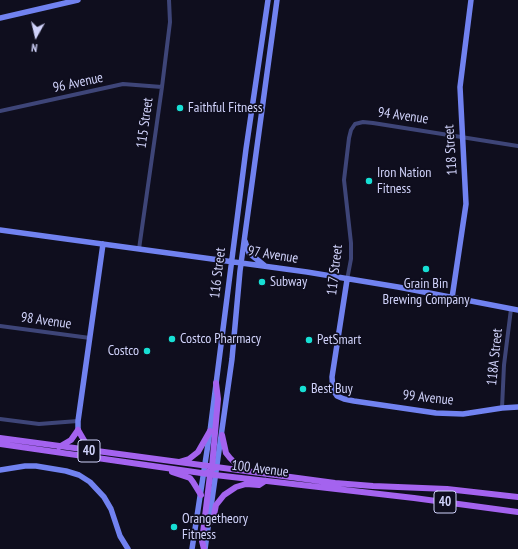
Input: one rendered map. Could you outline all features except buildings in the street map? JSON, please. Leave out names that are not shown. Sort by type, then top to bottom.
[{"type":"main road","points":[[205,549],[202,541],[209,474],[214,467],[218,399],[216,384]]},
{"type":"main road","points":[[59,447],[71,440],[78,430],[85,442],[102,453]]},
{"type":"main road","points":[[178,462],[194,456],[210,431]]},
{"type":"main road","points":[[222,435],[226,452],[235,463],[243,468],[256,471],[261,474]]},
{"type":"main road","name":"100 Avenue","points":[[0,438],[261,474],[373,486],[447,489],[518,497]]},
{"type":"main road","name":"100 Avenue","points":[[0,444],[155,467],[518,512]]},
{"type":"main road","points":[[204,466],[209,474]]},
{"type":"main road","points":[[155,467],[190,478],[201,495]]},
{"type":"main road","points":[[209,523],[213,520],[219,499],[230,490],[246,484],[259,485],[266,481]]},
{"type":"street","points":[[0,18],[78,0]]},
{"type":"street","name":"115 Street","points":[[139,249],[170,22],[169,0]]},
{"type":"street","name":"116 Street","points":[[204,466],[268,0]]},
{"type":"street","name":"116 Street","points":[[214,467],[222,435],[232,358],[241,262],[277,0]]},
{"type":"street","name":"118 Street","points":[[452,298],[466,204],[460,87],[471,0]]},
{"type":"street","name":"96 Avenue","points":[[0,111],[123,84],[162,87]]},
{"type":"street","name":"94 Avenue","points":[[356,124],[363,122],[372,123],[518,146]]},
{"type":"street","name":"117 Street","points":[[337,396],[333,390],[332,377],[351,259],[351,243],[344,180],[349,138],[351,130],[356,124]]},
{"type":"street","name":"97 Avenue","points":[[0,230],[307,272],[347,280],[398,287],[518,310]]},
{"type":"street","points":[[244,239],[250,253],[266,267]]},
{"type":"street","points":[[78,430],[103,244]]},
{"type":"street","name":"118A Street","points":[[502,408],[504,365],[511,309]]},
{"type":"street","name":"98 Avenue","points":[[0,326],[90,338]]},
{"type":"street","name":"99 Avenue","points":[[337,396],[354,401],[436,413],[464,414],[518,407]]},
{"type":"street","points":[[0,419],[39,424],[78,421]]},
{"type":"street","points":[[0,470],[25,466],[36,466],[66,471],[79,475],[100,491],[108,503],[120,536],[128,549]]},
{"type":"street","points":[[192,549],[201,495],[209,474]]},
{"type":"street","points":[[205,549],[209,523],[209,474]]},
{"type":"place","name":"Faithful Fitness","points":[[180,108]]},
{"type":"place","name":"Iron Nation Fitness","points":[[369,181]]},
{"type":"place","name":"Grain Bin Brewing Company","points":[[426,269]]},
{"type":"place","name":"Subway","points":[[262,282]]},
{"type":"place","name":"Costco Pharmacy","points":[[172,339]]},
{"type":"place","name":"PetSmart","points":[[309,340]]},
{"type":"place","name":"Costco","points":[[147,351]]},
{"type":"place","name":"Best Buy","points":[[303,389]]},
{"type":"place","name":"Orangetheory Fitness","points":[[174,527]]}]
